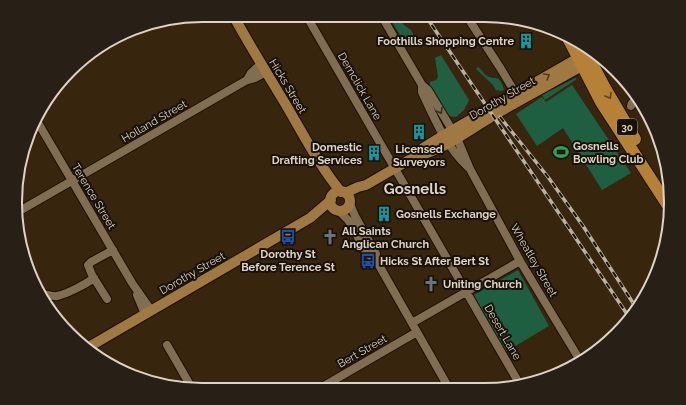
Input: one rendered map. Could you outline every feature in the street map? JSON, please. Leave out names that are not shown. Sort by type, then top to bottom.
[{"type":"highway","name":"30","points":[[587,56],[614,105],[663,183]]},
{"type":"highway","name":"30","points":[[587,56],[601,102],[664,199]]},
{"type":"main road","name":"Hicks Street","points":[[238,22],[263,68],[324,170],[346,197]]},
{"type":"main road","name":"Dorothy Street","points":[[346,197],[358,187],[366,185],[416,156],[427,154],[450,136],[518,98],[587,56]]},
{"type":"main road","name":"Hicks Street","points":[[324,170],[331,199]]},
{"type":"main road","points":[[335,193],[346,197],[344,210],[338,210],[332,206],[331,199],[335,193]]},
{"type":"main road","name":"Dorothy Street","points":[[92,345],[310,218],[331,199]]},
{"type":"main road","name":"Dorothy Street","points":[[310,218],[338,210]]},
{"type":"street","name":"Demclick Lane","points":[[310,22],[467,292]]},
{"type":"street","name":"Wheatley Street","points":[[385,22],[422,86],[428,90],[450,136],[470,169],[520,261],[577,357]]},
{"type":"street","points":[[471,22],[518,98]]},
{"type":"street","name":"Holland Street","points":[[22,210],[247,80],[251,73],[263,68]]},
{"type":"street","points":[[631,106],[634,102]]},
{"type":"street","name":"Terence Street","points":[[40,125],[148,312]]},
{"type":"street","name":"Hicks Street","points":[[346,197],[376,254],[376,260]]},
{"type":"street","name":"Hicks Street","points":[[338,210],[354,228],[362,247],[376,260],[446,383]]},
{"type":"street","points":[[107,299],[89,270],[88,265],[112,250]]},
{"type":"street","points":[[412,323],[520,261]]},
{"type":"street","points":[[47,295],[59,296],[82,286],[94,278]]},
{"type":"street","name":"Desert Lane","points":[[467,292],[518,380]]},
{"type":"street","name":"Bert Street","points":[[329,383],[417,332]]},
{"type":"street","points":[[167,345],[189,383]]},
{"type":"green space","points":[[392,22],[402,22],[411,30],[414,37],[413,40],[404,42]]},
{"type":"green space","points":[[441,55],[469,100],[464,110],[456,117],[448,116],[430,88],[430,82],[436,80],[438,77],[435,58]]},
{"type":"green space","points":[[478,67],[487,76],[499,79],[504,89],[502,91],[496,90],[493,85],[476,69]]},
{"type":"green space","points":[[575,78],[577,79],[545,100],[542,95]]},
{"type":"green space","points":[[572,85],[631,173],[602,190],[563,128],[537,146],[516,114],[542,97],[546,102]]},
{"type":"green space","points":[[518,270],[549,326],[504,353],[472,296]]},
{"type":"railway","points":[[430,22],[626,313]]},
{"type":"railway","points":[[500,117],[548,177],[583,226],[634,304]]},
{"type":"place","name":"Foothills Shopping Centre","points":[[526,41]]},
{"type":"place","name":"Licensed Surveyors","points":[[419,132]]},
{"type":"place","name":"Gosnells Bowling Club","points":[[561,152]]},
{"type":"place","name":"Domestic Drafting Services","points":[[374,153]]},
{"type":"place","name":"Gosnells Exchange","points":[[384,214]]},
{"type":"place","name":"Dorothy St Before Terence St","points":[[288,237]]},
{"type":"place","name":"All Saints Anglican Church","points":[[330,237]]},
{"type":"place","name":"Hicks St After Bert St","points":[[368,261]]},
{"type":"place","name":"Uniting Church","points":[[431,284]]},
{"type":"district","name":"Gosnells","points":[[415,189]]}]
